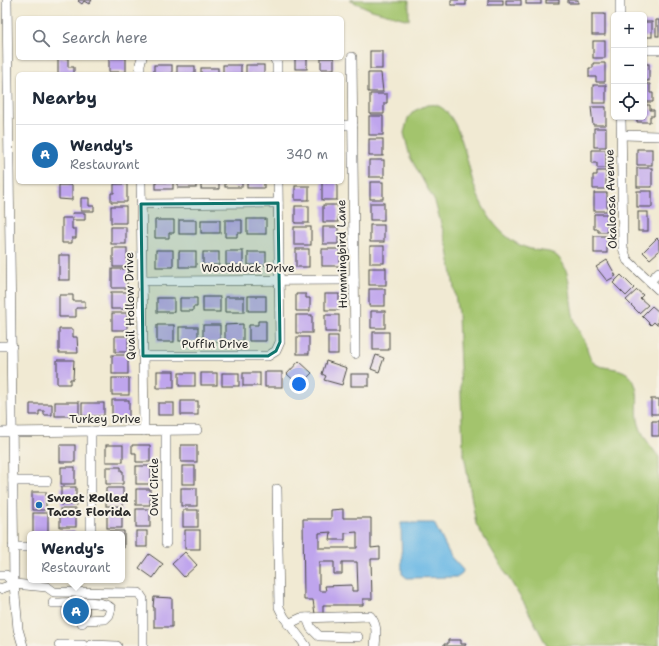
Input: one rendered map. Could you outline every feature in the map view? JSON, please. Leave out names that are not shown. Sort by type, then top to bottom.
[{"type":"street","points":[[7,0],[12,346],[13,547],[14,584],[18,628],[23,646]]},
{"type":"street","points":[[620,0],[620,12]]},
{"type":"street","points":[[647,50],[659,50]]},
{"type":"street","name":"Hummingbird Lane","points":[[352,57],[355,354]]},
{"type":"street","points":[[275,60],[277,72]]},
{"type":"street","points":[[140,72],[141,61]]},
{"type":"street","name":"Okaloosa Avenue","points":[[621,120],[623,248],[627,260],[659,290]]},
{"type":"street","points":[[344,125],[353,125]]},
{"type":"street","points":[[622,135],[659,136]]},
{"type":"street","name":"Quail Hollow Drive","points":[[141,184],[144,431]]},
{"type":"street","points":[[278,184],[279,280]]},
{"type":"street","points":[[141,204],[278,202]]},
{"type":"street","points":[[650,281],[659,272]]},
{"type":"street","name":"Puffin Drive","points":[[143,356],[268,356],[276,351],[280,342],[279,280]]},
{"type":"street","name":"Woodduck Drive","points":[[142,281],[354,280]]},
{"type":"street","points":[[0,346],[12,346]]},
{"type":"street","name":"Owl Circle","points":[[166,430],[166,543]]},
{"type":"street","name":"Turkey Drive","points":[[0,432],[197,430]]},
{"type":"street","points":[[91,431],[91,531]]},
{"type":"street","points":[[13,481],[47,481]]},
{"type":"street","points":[[277,489],[279,600],[281,612],[288,624],[306,646]]},
{"type":"street","points":[[13,547],[27,547]]},
{"type":"street","points":[[0,575],[6,575],[14,584]]},
{"type":"street","points":[[0,589],[14,584],[47,587],[54,592],[139,594],[143,599],[142,646]]},
{"type":"street","points":[[53,603],[96,603],[107,604],[111,608],[110,615],[105,619],[85,620],[82,623]]},
{"type":"street","points":[[288,624],[301,618],[370,616],[374,621],[377,630],[375,646]]},
{"type":"street","points":[[307,618],[311,628],[319,636],[358,637]]},
{"type":"street","points":[[59,645],[117,646]]},
{"type":"highlighted area","points":[[278,203],[280,342],[276,351],[268,356],[143,356],[141,204]]},
{"type":"green space","points":[[349,0],[409,0],[409,20],[372,10]]},
{"type":"green space","points":[[427,105],[436,105],[444,110],[457,128],[478,196],[496,226],[513,241],[524,247],[553,253],[562,263],[568,277],[574,318],[591,359],[600,366],[618,369],[624,372],[630,376],[634,382],[637,391],[639,425],[646,440],[659,457],[659,646],[547,646],[525,605],[476,524],[463,448],[458,314],[448,249],[435,202],[410,157],[404,133],[408,118],[414,111]]},
{"type":"water","points":[[401,523],[434,523],[451,557],[463,570],[462,574],[458,577],[407,578],[402,574]]},
{"type":"building","points":[[92,0],[89,4],[84,1],[82,4],[78,1]]},
{"type":"building","points":[[451,0],[466,0],[466,5],[451,5]]},
{"type":"building","points":[[488,0],[503,0],[503,5],[488,5]]},
{"type":"building","points":[[506,0],[521,0],[521,5],[506,5]]},
{"type":"building","points":[[526,0],[541,0],[541,4],[526,4]]},
{"type":"building","points":[[546,0],[559,0],[559,3],[546,3]]},
{"type":"building","points":[[568,0],[578,0],[578,3],[568,3]]},
{"type":"building","points":[[592,14],[605,14],[605,35],[592,35]]},
{"type":"building","points":[[656,20],[659,20],[659,36],[656,36]]},
{"type":"building","points":[[647,22],[652,22],[652,37],[647,37]]},
{"type":"building","points":[[593,41],[605,41],[605,58],[593,58]]},
{"type":"building","points":[[370,51],[382,51],[382,69],[370,69]]},
{"type":"building","points":[[58,60],[68,60],[68,67],[74,67],[74,72],[58,72]]},
{"type":"building","points":[[109,60],[126,60],[126,72],[109,72]]},
{"type":"building","points":[[295,60],[307,60],[307,69],[295,69]]},
{"type":"building","points":[[321,60],[334,60],[334,69],[321,69]]},
{"type":"building","points":[[593,63],[605,63],[605,82],[596,82],[596,77],[589,77],[589,68],[593,68]]},
{"type":"building","points":[[647,64],[649,64],[649,81],[647,81]]},
{"type":"building","points":[[154,65],[172,65],[172,72],[154,72]]},
{"type":"building","points":[[223,65],[241,65],[241,72],[223,72]]},
{"type":"building","points":[[246,65],[264,65],[264,72],[246,72]]},
{"type":"building","points":[[177,66],[195,66],[195,72],[177,72]]},
{"type":"building","points":[[201,68],[218,68],[218,72],[201,72]]},
{"type":"building","points":[[368,73],[381,73],[383,92],[368,92]]},
{"type":"building","points":[[647,84],[650,84],[650,93],[653,93],[653,102],[647,102]]},
{"type":"building","points":[[593,85],[606,85],[606,103],[593,103]]},
{"type":"building","points":[[370,94],[387,94],[387,103],[384,103],[384,114],[370,114]]},
{"type":"building","points":[[647,105],[650,105],[650,110],[654,110],[654,116],[650,116],[650,122],[637,122],[637,120],[647,120]]},
{"type":"building","points":[[591,107],[606,107],[606,125],[593,125]]},
{"type":"building","points":[[369,116],[383,116],[383,135],[369,135]]},
{"type":"building","points":[[594,128],[606,128],[606,147],[594,147]]},
{"type":"building","points":[[369,139],[383,139],[383,156],[369,156]]},
{"type":"building","points":[[637,149],[652,149],[652,165],[637,165]]},
{"type":"building","points":[[592,150],[606,150],[606,168],[597,168],[597,163],[592,163]]},
{"type":"building","points":[[369,160],[384,160],[384,177],[369,177]]},
{"type":"building","points":[[637,168],[652,168],[652,187],[637,187]]},
{"type":"building","points":[[597,171],[606,171],[606,189],[593,189],[593,175],[597,175]]},
{"type":"building","points":[[370,182],[383,182],[383,199],[370,199]]},
{"type":"building","points":[[114,184],[127,184],[127,202],[111,202],[111,193],[114,193]]},
{"type":"building","points":[[156,184],[173,184],[173,189],[156,189]]},
{"type":"building","points":[[178,184],[196,184],[196,188],[178,188]]},
{"type":"building","points":[[201,184],[219,184],[219,189],[201,189]]},
{"type":"building","points":[[225,184],[242,184],[242,187],[225,187]]},
{"type":"building","points":[[247,184],[264,184],[264,188],[247,188]]},
{"type":"building","points":[[322,184],[337,184],[337,200],[322,200]]},
{"type":"building","points":[[59,185],[72,185],[72,200],[59,199]]},
{"type":"building","points":[[295,186],[309,186],[309,200],[295,200]]},
{"type":"building","points":[[637,191],[652,191],[652,207],[637,207]]},
{"type":"building","points":[[594,193],[607,193],[607,211],[594,211]]},
{"type":"building","points":[[81,198],[89,198],[89,206],[94,206],[94,211],[81,211]]},
{"type":"building","points":[[370,203],[384,203],[384,220],[370,220]]},
{"type":"building","points":[[323,205],[338,205],[338,222],[323,222]]},
{"type":"building","points":[[111,206],[126,206],[126,223],[111,223]]},
{"type":"building","points":[[295,206],[309,206],[309,223],[295,223]]},
{"type":"building","points":[[638,212],[648,212],[648,231],[638,231]]},
{"type":"building","points":[[72,213],[85,213],[85,220],[72,220],[72,229],[76,229],[76,238],[72,238],[72,243],[62,243],[62,218],[73,218]]},
{"type":"building","points":[[594,214],[607,214],[607,232],[598,232],[598,229],[594,229]]},
{"type":"building","points":[[247,219],[266,219],[266,234],[247,234]]},
{"type":"building","points":[[155,220],[174,220],[174,233],[169,233],[169,238],[155,238]]},
{"type":"building","points":[[179,220],[196,220],[196,234],[179,234]]},
{"type":"building","points":[[201,220],[220,220],[220,233],[201,233]]},
{"type":"building","points":[[225,220],[242,220],[242,233],[237,233],[237,237],[225,237]]},
{"type":"building","points":[[370,225],[384,225],[384,242],[370,242]]},
{"type":"building","points":[[111,227],[126,227],[126,244],[111,244]]},
{"type":"building","points":[[294,227],[311,227],[311,245],[294,245]]},
{"type":"building","points":[[323,227],[338,227],[338,244],[323,244]]},
{"type":"building","points":[[594,236],[607,236],[607,253],[594,253]]},
{"type":"building","points":[[657,238],[659,240],[659,251],[650,259],[643,252]]},
{"type":"building","points":[[370,246],[384,246],[384,263],[370,263]]},
{"type":"building","points":[[113,248],[127,248],[127,267],[113,267]]},
{"type":"building","points":[[296,249],[309,249],[309,267],[296,267]]},
{"type":"building","points":[[322,249],[340,249],[340,266],[322,266]]},
{"type":"building","points":[[156,250],[173,250],[173,267],[156,267]]},
{"type":"building","points":[[179,251],[196,251],[196,267],[179,267]]},
{"type":"building","points":[[226,251],[243,251],[243,265],[226,265]]},
{"type":"building","points":[[203,252],[219,252],[219,265],[203,265]]},
{"type":"building","points":[[248,252],[266,252],[266,265],[248,265]]},
{"type":"building","points":[[59,255],[70,255],[70,280],[59,280]]},
{"type":"building","points":[[607,260],[616,276],[607,281],[596,267]]},
{"type":"building","points":[[369,268],[386,268],[386,285],[369,285]]},
{"type":"building","points":[[112,269],[127,269],[127,288],[112,288]]},
{"type":"building","points":[[621,275],[634,288],[626,296],[613,283]]},
{"type":"building","points":[[369,289],[385,289],[385,306],[369,306]]},
{"type":"building","points":[[637,290],[643,295],[640,298],[648,305],[639,313],[626,300]]},
{"type":"building","points":[[111,292],[128,292],[128,309],[111,309]]},
{"type":"building","points":[[296,294],[306,294],[306,298],[310,298],[310,311],[296,311]]},
{"type":"building","points":[[325,294],[339,294],[339,310],[325,310]]},
{"type":"building","points":[[59,295],[73,295],[73,301],[85,301],[85,308],[76,308],[76,317],[59,317]]},
{"type":"building","points":[[248,296],[266,296],[266,311],[248,311]]},
{"type":"building","points":[[203,297],[220,297],[220,312],[203,312]]},
{"type":"building","points":[[225,297],[244,297],[244,312],[225,312]]},
{"type":"building","points":[[157,298],[174,298],[174,312],[157,312]]},
{"type":"building","points":[[180,298],[197,298],[197,307],[193,307],[193,311],[180,311]]},
{"type":"building","points":[[652,306],[659,312],[657,325],[654,322],[651,325],[642,316]]},
{"type":"building","points":[[371,311],[385,311],[385,328],[371,328]]},
{"type":"building","points":[[112,313],[127,313],[127,330],[112,330]]},
{"type":"building","points":[[296,315],[312,315],[312,333],[296,333]]},
{"type":"building","points":[[325,315],[339,315],[339,332],[325,332]]},
{"type":"building","points":[[258,321],[266,321],[266,341],[249,341],[249,325],[258,325]]},
{"type":"building","points":[[243,324],[243,341],[225,341],[225,325]]},
{"type":"building","points":[[157,325],[174,325],[174,342],[157,342]]},
{"type":"building","points":[[203,325],[220,325],[220,342],[203,342]]},
{"type":"building","points":[[179,327],[198,327],[198,341],[179,341]]},
{"type":"building","points":[[59,329],[73,329],[73,337],[77,337],[78,353],[59,353]]},
{"type":"building","points":[[373,332],[389,332],[389,350],[373,350]]},
{"type":"building","points":[[115,336],[128,336],[128,352],[115,352]]},
{"type":"building","points":[[328,336],[338,336],[338,354],[328,354]]},
{"type":"building","points":[[297,337],[309,337],[309,354],[297,354]]},
{"type":"building","points":[[112,355],[128,355],[128,374],[112,374]]},
{"type":"building","points":[[376,355],[384,358],[379,372],[371,369]]},
{"type":"building","points":[[57,360],[74,360],[73,379],[70,379],[70,384],[57,384]]},
{"type":"building","points":[[299,361],[312,373],[306,379],[309,382],[302,388],[287,374]]},
{"type":"building","points":[[326,361],[347,368],[342,385],[324,380],[326,376],[322,374]]},
{"type":"building","points":[[157,371],[174,371],[174,388],[157,388]]},
{"type":"building","points":[[265,372],[282,372],[282,387],[265,387]]},
{"type":"building","points":[[179,373],[195,373],[195,386],[179,386]]},
{"type":"building","points":[[201,373],[217,373],[217,385],[201,385]]},
{"type":"building","points":[[222,373],[239,373],[239,386],[222,386]]},
{"type":"building","points":[[243,373],[260,373],[260,386],[243,386]]},
{"type":"building","points":[[351,374],[369,374],[369,386],[351,386]]},
{"type":"building","points":[[112,378],[129,378],[129,395],[112,395]]},
{"type":"building","points":[[651,399],[659,399],[659,414],[651,414]]},
{"type":"building","points":[[112,400],[129,400],[129,418],[112,418]]},
{"type":"building","points":[[181,401],[198,401],[198,415],[181,415]]},
{"type":"building","points":[[55,402],[79,402],[79,416],[55,416]]},
{"type":"building","points":[[82,403],[104,403],[104,416],[82,416]]},
{"type":"building","points":[[158,403],[174,403],[174,415],[158,415]]},
{"type":"building","points":[[30,404],[52,404],[52,415],[44,415],[44,411],[39,411],[39,415],[30,415]]},
{"type":"building","points":[[652,421],[659,421],[659,436],[652,436]]},
{"type":"building","points":[[60,445],[75,445],[75,462],[60,462]]},
{"type":"building","points":[[106,445],[123,445],[123,462],[106,462]]},
{"type":"building","points":[[132,445],[150,445],[150,462],[136,462],[136,453],[132,453]]},
{"type":"building","points":[[181,445],[197,445],[197,462],[181,462]]},
{"type":"building","points":[[136,466],[151,466],[151,484],[136,484]]},
{"type":"building","points":[[182,466],[195,466],[195,484],[182,484]]},
{"type":"building","points":[[61,467],[75,467],[75,484],[61,484]]},
{"type":"building","points":[[106,467],[121,467],[121,471],[123,471],[123,484],[106,484]]},
{"type":"building","points":[[61,487],[76,487],[76,505],[61,505]]},
{"type":"building","points":[[106,488],[123,488],[123,506],[106,506]]},
{"type":"building","points":[[181,488],[197,488],[197,506],[181,506]]},
{"type":"building","points":[[136,489],[150,489],[150,505],[136,505]]},
{"type":"building","points":[[32,492],[46,492],[46,510],[32,510]]},
{"type":"building","points":[[60,509],[76,509],[76,527],[60,527]]},
{"type":"building","points":[[107,509],[122,509],[122,528],[107,528]]},
{"type":"building","points":[[136,509],[150,509],[150,527],[136,527]]},
{"type":"building","points":[[343,509],[343,518],[371,518],[371,548],[380,547],[380,559],[371,559],[372,599],[363,599],[363,605],[323,605],[323,614],[315,614],[313,600],[304,600],[303,519],[331,519],[331,510]],"holes":[[[331,532],[330,540],[345,540],[345,533],[357,532],[357,548],[319,548],[319,533]],[[319,562],[334,562],[334,574],[342,574],[342,562],[357,562],[358,591],[352,591],[352,585],[325,586],[326,591],[319,591]]]},
{"type":"building","points":[[183,510],[198,510],[198,527],[183,527]]},
{"type":"building","points":[[33,513],[48,513],[48,531],[33,531]]},
{"type":"building","points":[[185,530],[200,530],[200,549],[185,549]]},
{"type":"building","points":[[136,531],[147,531],[147,547],[136,547]]},
{"type":"building","points":[[185,552],[197,565],[184,577],[172,564]]},
{"type":"building","points":[[149,554],[163,564],[153,578],[139,568]]},
{"type":"building","points":[[154,597],[172,598],[172,627],[154,627]]},
{"type":"building","points":[[63,605],[89,605],[89,617],[63,617]]},
{"type":"building","points":[[448,640],[461,640],[461,644],[466,644],[465,646],[444,646],[444,644],[448,644]]},
{"type":"place","name":"Sweet Rolled Tacos Florida","points":[[39,505]]},
{"type":"place","name":"Wendy's","points":[[76,611]]}]
